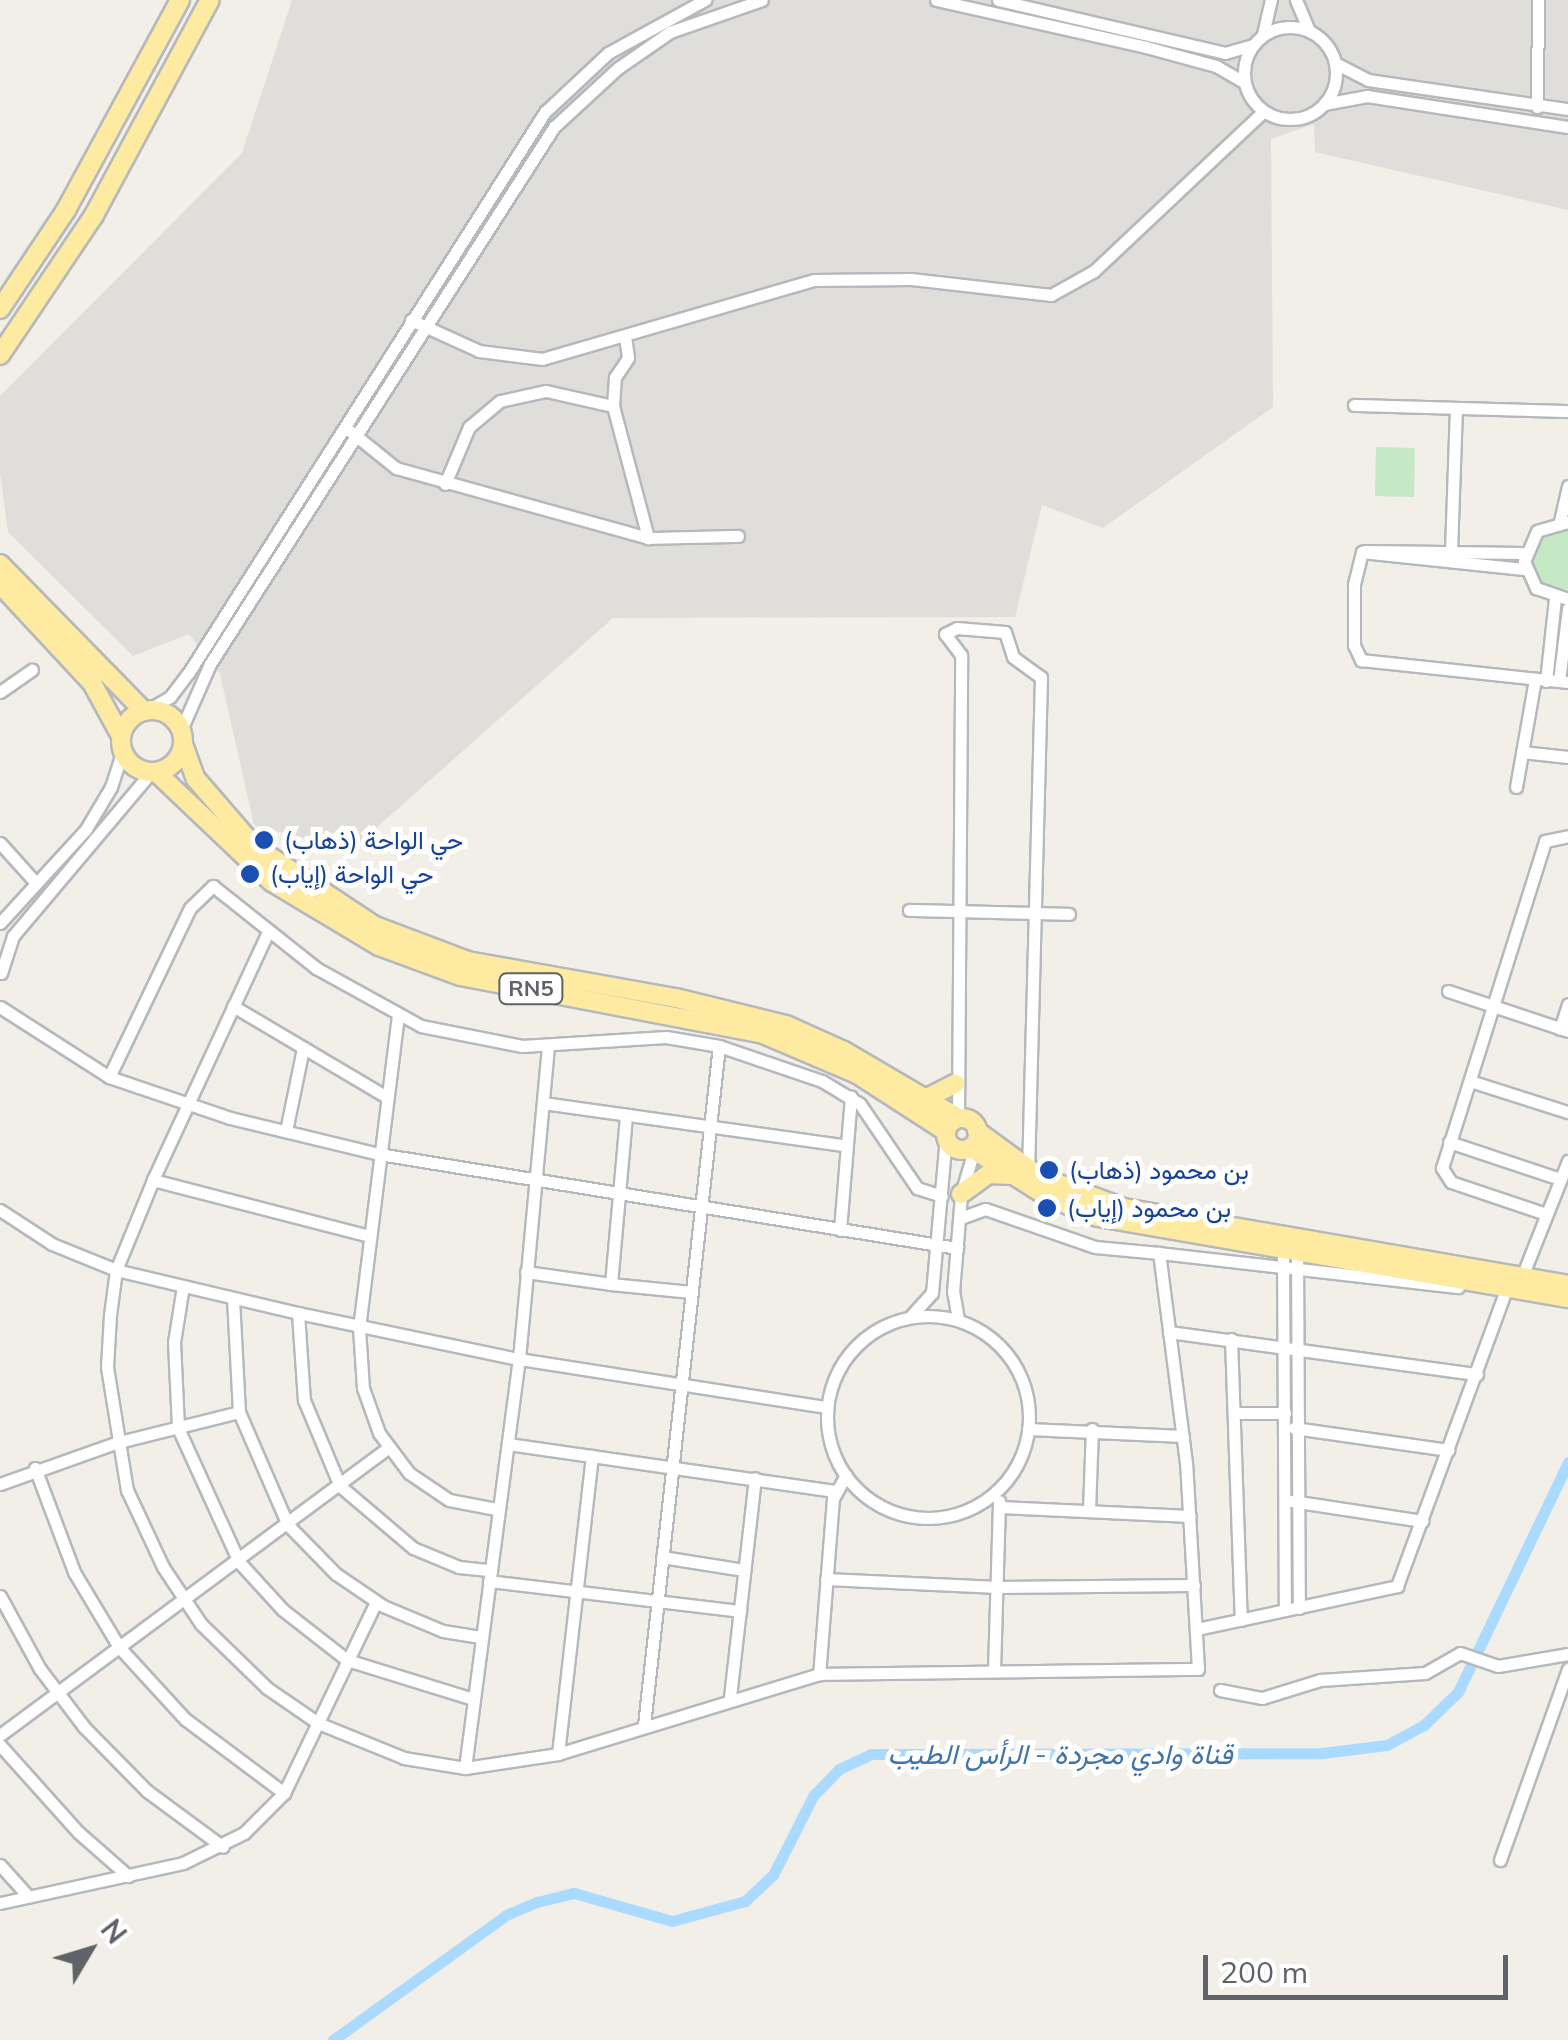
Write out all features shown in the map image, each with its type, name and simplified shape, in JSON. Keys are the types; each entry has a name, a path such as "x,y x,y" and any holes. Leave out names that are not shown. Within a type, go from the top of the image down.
{"highway":[{"path":"0,308 66,210 180,0"},
{"path":"0,355 94,215 210,0"},
{"path":"0,564 146,711 168,715 182,737 174,763 154,772"},
{"name":"RN5","path":"0,584 92,683 134,766 154,772 272,882 380,946 460,976 763,1034 857,1074 975,1140 1020,1173 1098,1217 1290,1260 1512,1284 1568,1285"},
{"path":"122,744 146,711"},
{"name":"RN5","path":"182,737 196,779 254,846 376,926 468,961 676,998 786,1026 925,1099 950,1128"},
{"path":"925,1099 955,1084"},
{"path":"952,1195 989,1174 1020,1173"},
{"name":"RN5","path":"1020,1173 1159,1216 1568,1298"}],"street":[{"path":"146,711 170,697 189,672 516,152 575,80 644,30 705,0"},
{"path":"182,737 210,664 526,166 582,96 670,32 762,0"},
{"path":"936,0 1216,66 1244,82 1264,112 1289,119 1324,104 1367,96 1568,127"},
{"path":"998,0 1225,52 1286,27 1309,31"},
{"path":"1244,82 1272,0"},
{"path":"1296,0 1309,31 1335,63 1354,77 1568,109"},
{"path":"1535,121 1538,0"},
{"path":"1324,104 1334,85 1335,63"},
{"path":"411,320 478,350 530,359 625,336 814,280 911,279 1037,296 1065,290 1094,271 1264,112"},
{"path":"625,336 628,358 614,377 613,406 648,538"},
{"path":"445,484 469,428 500,401 546,391 613,406"},
{"path":"1354,406 1568,411"},
{"path":"1451,551 1456,409"},
{"path":"343,425 386,462 445,484 648,538 738,536"},
{"path":"1552,681 1562,599 1536,588 1525,569 1524,553 1537,531 1564,522 1568,486"},
{"path":"1362,552 1524,553"},
{"path":"1362,552 1525,569"},
{"path":"1362,552 1354,586 1358,659 1552,681"},
{"path":"1516,787 1522,752 1552,681 1568,609"},
{"path":"958,1318 960,1218 952,1195 950,1128 955,1084 961,656 945,634 957,628 1005,632 1013,657 1040,672 1037,913 1020,1173"},
{"path":"0,692 32,670"},
{"path":"0,923 102,805 122,744"},
{"path":"1522,752 1568,758"},
{"path":"0,974 13,936 154,772"},
{"path":"1546,1214 1446,1179 1450,1142 1545,841 1568,836"},
{"path":"0,844 36,884"},
{"path":"109,1077 202,892 219,888 267,934 398,1016 468,1037 548,1045 627,1036 720,1046 851,1096 904,1174 922,1191 952,1195"},
{"path":"909,910 1069,914"},
{"path":"267,934 186,1104 116,1270 107,1367 115,1442 133,1504 185,1602 227,1652 318,1723 404,1758 465,1768 558,1754 730,1697 819,1674 1195,1671 1197,1630 1190,1516 1159,1254"},
{"path":"1448,991 1564,1030 1568,1004"},
{"path":"233,1006 385,1096"},
{"path":"0,1007 109,1077 186,1104 286,1131 378,1154 700,1210 957,1248"},
{"path":"398,1016 359,1328 363,1388 388,1448 436,1494 496,1509"},
{"path":"465,1768 496,1509 519,1359 548,1045"},
{"path":"644,1725 720,1046"},
{"path":"286,1131 304,1048"},
{"path":"1470,1081 1568,1112"},
{"path":"840,1230 843,1145 851,1096"},
{"path":"544,1102 710,1129 843,1145"},
{"path":"611,1284 626,1116"},
{"path":"911,1316 958,1318 998,1345 1015,1366 1025,1390 1028,1429 1016,1467 996,1493 968,1510 921,1518 885,1509 846,1475 828,1433 827,1407 852,1352 868,1335 911,1316 930,1296 937,1246 952,1195 975,1140"},
{"path":"1450,1142 1560,1179"},
{"path":"1197,1630 1397,1586 1512,1284 1568,1162"},
{"path":"153,1180 369,1236"},
{"path":"960,1218 985,1209 1095,1247 1290,1260 1291,1501 1285,1610"},
{"path":"0,1210 52,1244 116,1270 298,1314 519,1359 827,1407"},
{"path":"526,1272 691,1292"},
{"path":"183,1286 174,1342 178,1428 239,1562 283,1610 347,1660 473,1699"},
{"path":"233,1298 239,1412 288,1525 336,1574 376,1602 416,1622 481,1637"},
{"path":"298,1314 304,1400 340,1486 413,1548 489,1575 740,1611"},
{"path":"1168,1332 1477,1374"},
{"path":"1231,1338 1240,1620"},
{"path":"1291,1347 1285,1413 1291,1428"},
{"path":"0,1484 115,1442 239,1412"},
{"path":"1236,1413 1285,1413"},
{"path":"1291,1428 1448,1450"},
{"path":"1028,1429 1183,1436"},
{"path":"1089,1510 1092,1429"},
{"path":"508,1444 671,1471 755,1478 835,1491"},
{"path":"0,1735 185,1602 388,1448"},
{"path":"558,1754 592,1456"},
{"path":"36,1468 74,1572 120,1647 192,1726 284,1793"},
{"path":"819,1674 835,1491 846,1475"},
{"path":"730,1697 755,1478"},
{"path":"994,1671 1000,1507 996,1493"},
{"path":"1291,1501 1422,1521"},
{"path":"1291,1501 1299,1608"},
{"path":"1000,1507 1190,1516"},
{"path":"662,1558 744,1570"},
{"path":"826,1579 998,1588 1194,1585"},
{"path":"0,1596 56,1693 120,1766 223,1847"},
{"path":"0,1903 128,1876 223,1847 284,1793 376,1602"},
{"path":"1220,1690 1262,1698 1320,1680 1425,1673 1466,1652 1498,1666 1568,1654"},
{"path":"1500,1860 1568,1669"},
{"path":"0,1745 66,1820 128,1876"},
{"path":"0,1865 28,1896"}],"shaded area":[{"path":"292,0 1568,0 1568,210 1315,152 1314,124 1271,139 1273,407 1103,528 1042,505 1015,617 613,618 350,851 254,825 220,674 189,634 133,656 8,532 0,473 0,396 242,153"}],"green space":[{"path":"1376,447 1415,448 1414,497 1375,496"},
{"path":"1560,529 1568,531 1568,589 1554,590 1536,581 1529,552 1541,535"}],"waterway":[{"name":"قناة وادي مجردة - الرأس الطيب","path":"333,2040 506,1915 537,1902 574,1893 672,1921 745,1901 773,1875 813,1796 839,1769 871,1754 1322,1753 1387,1745 1424,1725 1458,1692 1568,1462"}],"place":[{"name":"حي الواحة (ذهاب)","path":"264,840"},
{"name":"حي الواحة (إياب)","path":"250,874"},
{"name":"بن محمود (ذهاب)","path":"1049,1170"},
{"name":"بن محمود (إياب)","path":"1047,1208"}]}
